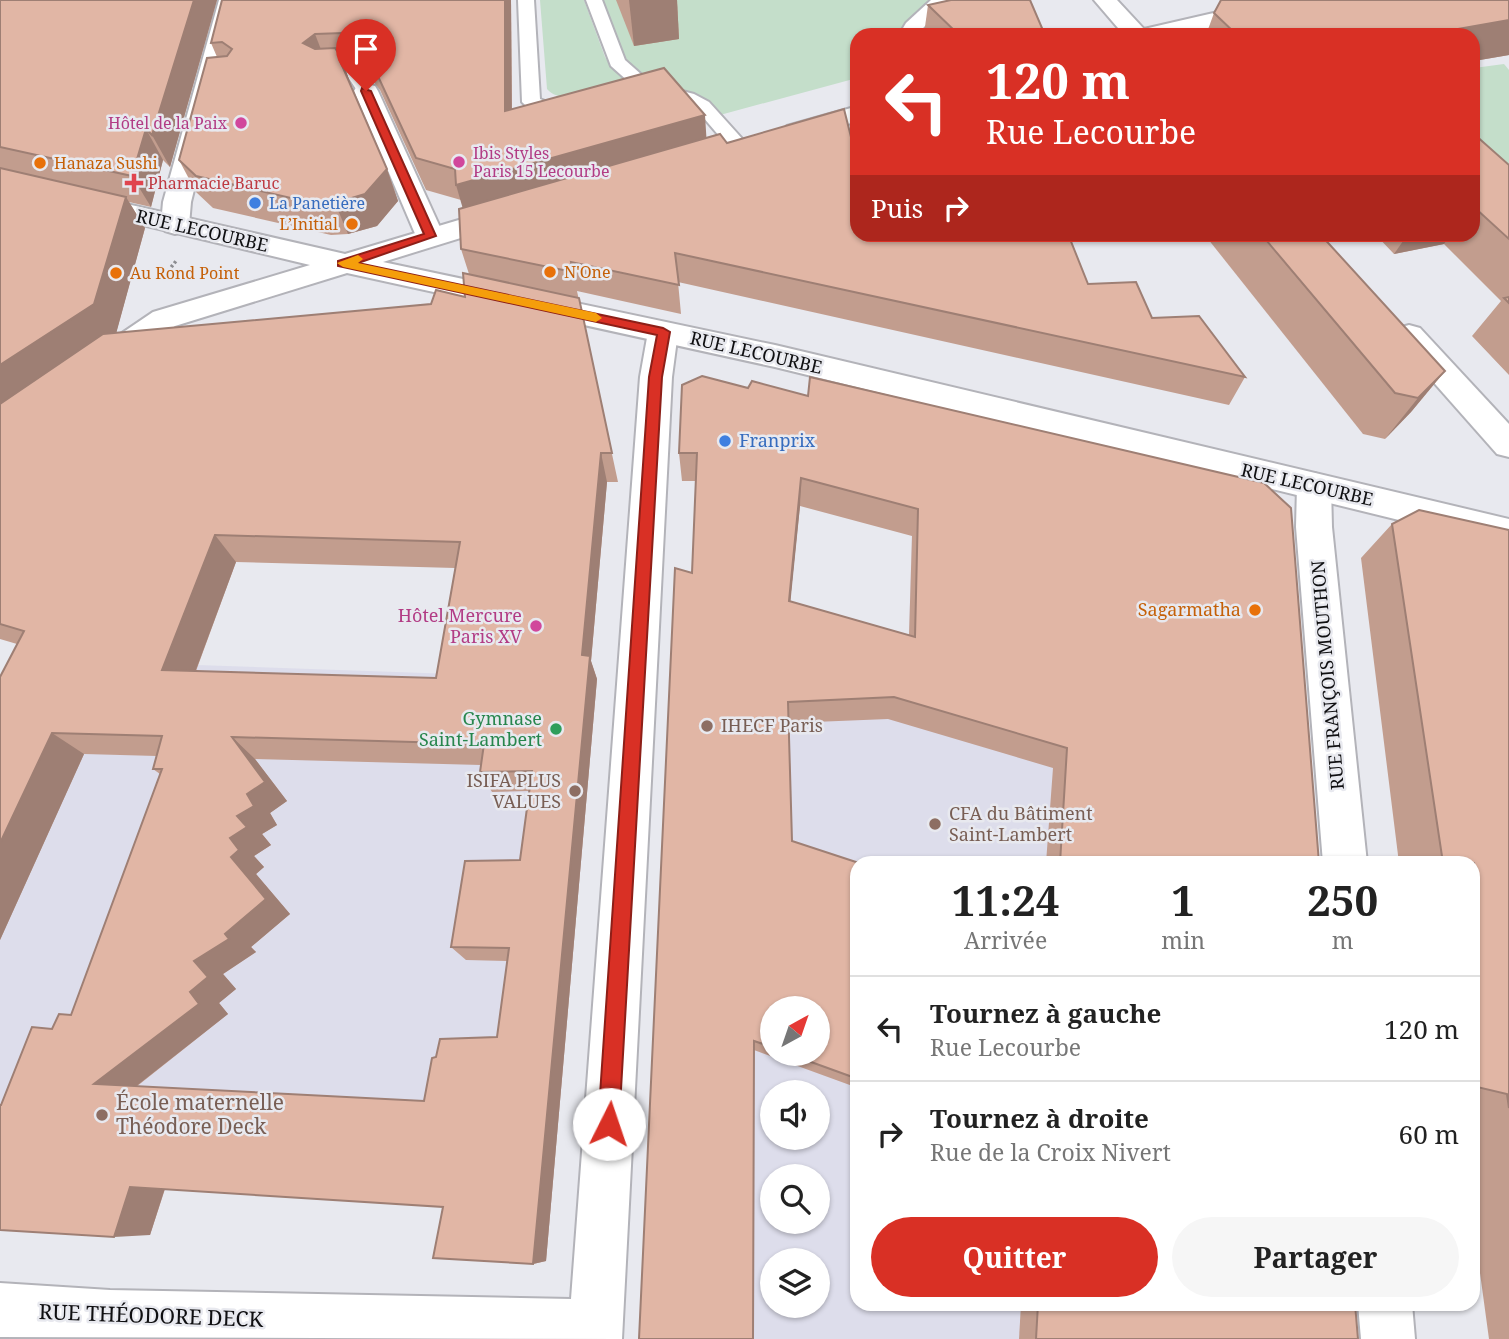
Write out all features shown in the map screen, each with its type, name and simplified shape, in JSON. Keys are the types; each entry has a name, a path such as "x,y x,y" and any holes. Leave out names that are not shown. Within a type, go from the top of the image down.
{"street":[{"path":"175,225 177,202 218,82 230,0"},
{"path":"1105,0 1131,28"},
{"path":"1178,28 1300,0"},
{"path":"366,91 430,236"},
{"path":"713,155 850,115"},
{"name":"RUE LECOURBE","path":"0,183 343,263 775,356 1509,533"},
{"path":"78,379 164,319 430,236 531,208"},
{"path":"1390,314 1509,445"},
{"path":"595,1333 656,377 663,332"},
{"name":"RUE FRANÇOIS MOUTHON","path":"1314,486 1314,527 1344,856"},
{"name":"RUE THÉODORE DECK","path":"0,1310 107,1328 595,1333"},
{"path":"1386,1311 1388,1339"}],"lane":[{"path":"526,0 531,102 548,109 570,107 595,100"},
{"path":"594,0 617,62 645,87 688,98 703,106 739,147"},
{"path":"912,28 940,0"},
{"path":"327,73 353,72 366,91"},
{"path":"620,94 645,87"}],"shaded area":[{"path":"915,432 1129,856 850,856 850,1311 1122,1311 1121,1339 646,1339 678,594 908,661"},
{"path":"197,665 597,679 546,1261 451,1255 461,1208 165,1189 150,1235 0,1227 0,767"}],"green space":[{"path":"540,0 584,0 605,57 628,83 574,97 563,97 547,89"},
{"path":"601,0 930,0 902,28 850,28 850,80 720,115 635,71 623,58"},
{"path":"1504,64 1509,70 1509,222 1480,195 1480,67"}],"building":[{"path":"0,0 194,0 152,135 146,129 132,176 0,147"},
{"path":"222,0 505,0 505,111 664,68 705,115 456,185 455,169 416,158 370,59 355,40 343,33 315,34 303,43 315,49 335,48 341,57 340,61 387,169 365,194 335,203 317,204 196,176 179,160 207,58 227,56 232,49 222,42 211,43"},
{"path":"951,0 1030,0 1042,28 952,28 928,5"},
{"path":"1221,0 1509,0 1509,20 1464,28 1230,28 1214,13"},
{"path":"844,109 850,133 850,242 1071,242 1088,284 1136,282 1152,318 1199,316 1245,377 675,253 679,285 571,262 573,272 461,249 459,209 720,134 727,143"},
{"path":"1480,139 1509,165 1509,239 1480,212"},
{"path":"0,168 126,197 94,304 0,365"},
{"path":"1268,242 1327,242 1445,371 1418,398 1395,393"},
{"path":"463,273 579,298 612,453 601,453 582,655 590,656 533,1264 433,1258 443,1207 130,1187 114,1237 0,1230 0,1105 32,1027 52,1029 59,1014 71,1015 162,769 153,769 162,736 52,733 0,843 0,677 24,631 0,624 0,404 103,334 431,304 436,290 465,297","holes":["215,535 460,542 436,678 162,670","232,737 484,744 480,772 532,771 520,860 465,861 451,947 509,948 497,1037 440,1039 436,1057 432,1058 424,1101 94,1084 199,1004 190,992 208,977 194,961 229,939 225,934 266,899 231,857 239,850 230,838 247,827 237,816 254,806 247,794 265,782"]},
{"path":"702,376 748,388 752,381 808,396 810,377 1264,483 1291,508 1318,856 1060,856 1067,748 894,697 788,702 792,841 850,860 850,1076 822,1066 830,1066 830,996 760,996 760,1043 754,1041 753,1339 639,1339 675,568 692,573 697,453 679,453 682,385","holes":["801,478 918,509 915,637 789,601"]},
{"path":"1419,510 1509,530 1509,1108 1507,1094 1480,1088 1480,856 1442,856 1392,524"},
{"path":"1038,1311 1356,1311 1358,1339 1036,1339"}],"slow traffic":[{"path":"358,259 343,263 596,318"}],"place":[{"name":"Hôtel de la Paix","path":"241,123"},
{"name":"Ibis Styles Paris 15 Lecourbe","path":"459,162"},
{"name":"Hanaza Sushi","path":"40,163"},
{"name":"Pharmacie Baruc","path":"134,183"},
{"name":"La Panetière","path":"255,203"},
{"name":"L’Initial","path":"352,224"},
{"name":"N'One","path":"550,272"},
{"name":"Au Rond Point","path":"116,273"},
{"name":"Franprix","path":"725,441"},
{"name":"Sagarmatha","path":"1255,610"},
{"name":"Hôtel Mercure Paris XV","path":"536,626"},
{"name":"IHECF Paris","path":"707,726"},
{"name":"Gymnase Saint-Lambert","path":"556,729"},
{"name":"ISIFA PLUS VALUES","path":"575,791"},
{"name":"CFA du Bâtiment Saint-Lambert","path":"935,824"},
{"name":"École maternelle Théodore Deck","path":"102,1115"}],"route":[{"path":"366,91 430,236 343,263 663,332 656,377 609,1124"}]}
